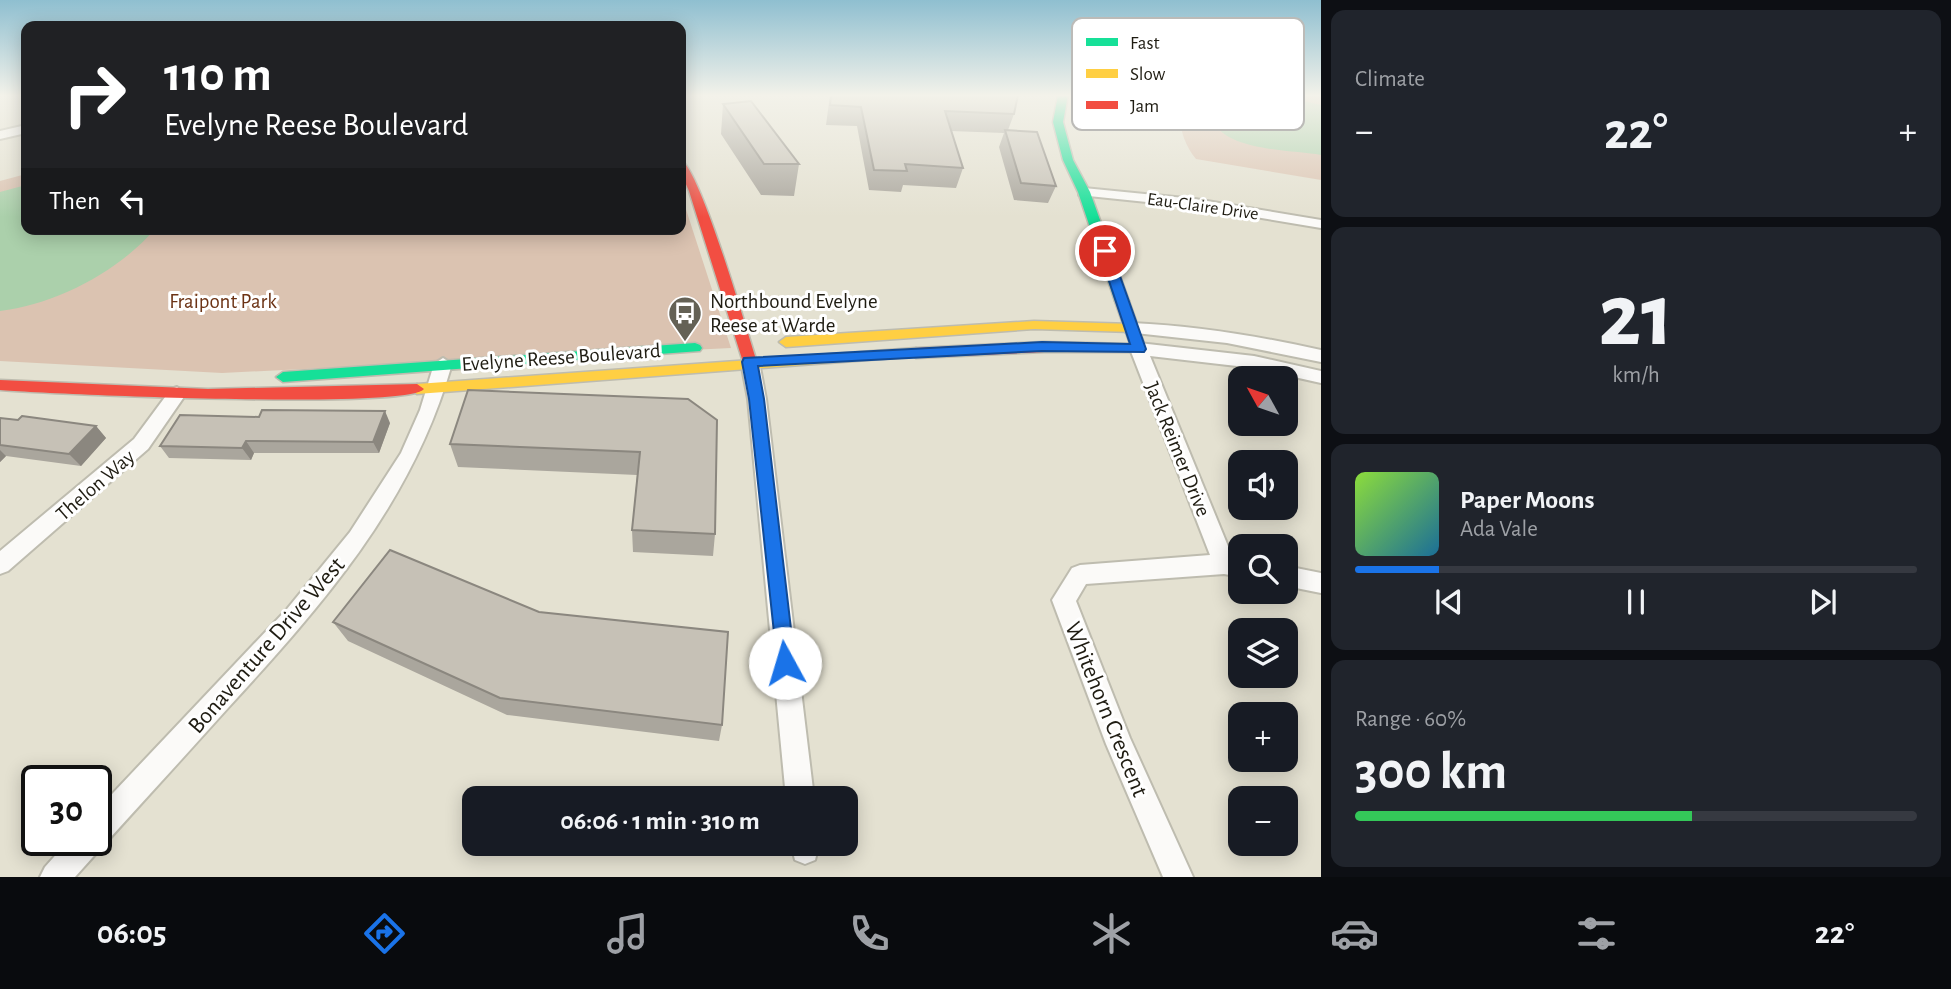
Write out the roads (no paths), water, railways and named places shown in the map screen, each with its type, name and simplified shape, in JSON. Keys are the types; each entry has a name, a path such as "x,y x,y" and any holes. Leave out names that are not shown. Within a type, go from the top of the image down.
{"street":[{"name":"Jack Reimer Drive","path":"1062,136 1068,160 1084,192 1139,349 1228,554"},
{"path":"686,173 695,191 745,348 757,399 799,786"},
{"name":"Eau-Claire Drive","path":"1084,192 1195,203 1321,224"},
{"name":"Evelyne Reese Boulevard","path":"0,385 43,390 269,395 440,375 1034,325 1174,330 1260,341 1321,356"},
{"name":"Evelyne Reese Boulevard","path":"177,394 269,379 440,375 745,348 1042,346 1139,349 1254,362 1321,377"},
{"name":"Bonaventure Drive West","path":"112,815 293,620 347,554 414,452 440,375"},
{"name":"Thelon Way","path":"0,564 141,444 177,394"},
{"name":"Whitehorn Crescent","path":"1178,877 1119,744 1064,600 1080,575 1228,565"},
{"path":"1298,578 1321,583"},
{"path":"55,877 74,856"}],"place":[{"name":"Northbound Evelyne Reese at Warde","path":"685,343"}],"park label":[{"name":"Fraipont Park","path":"223,301"}]}
